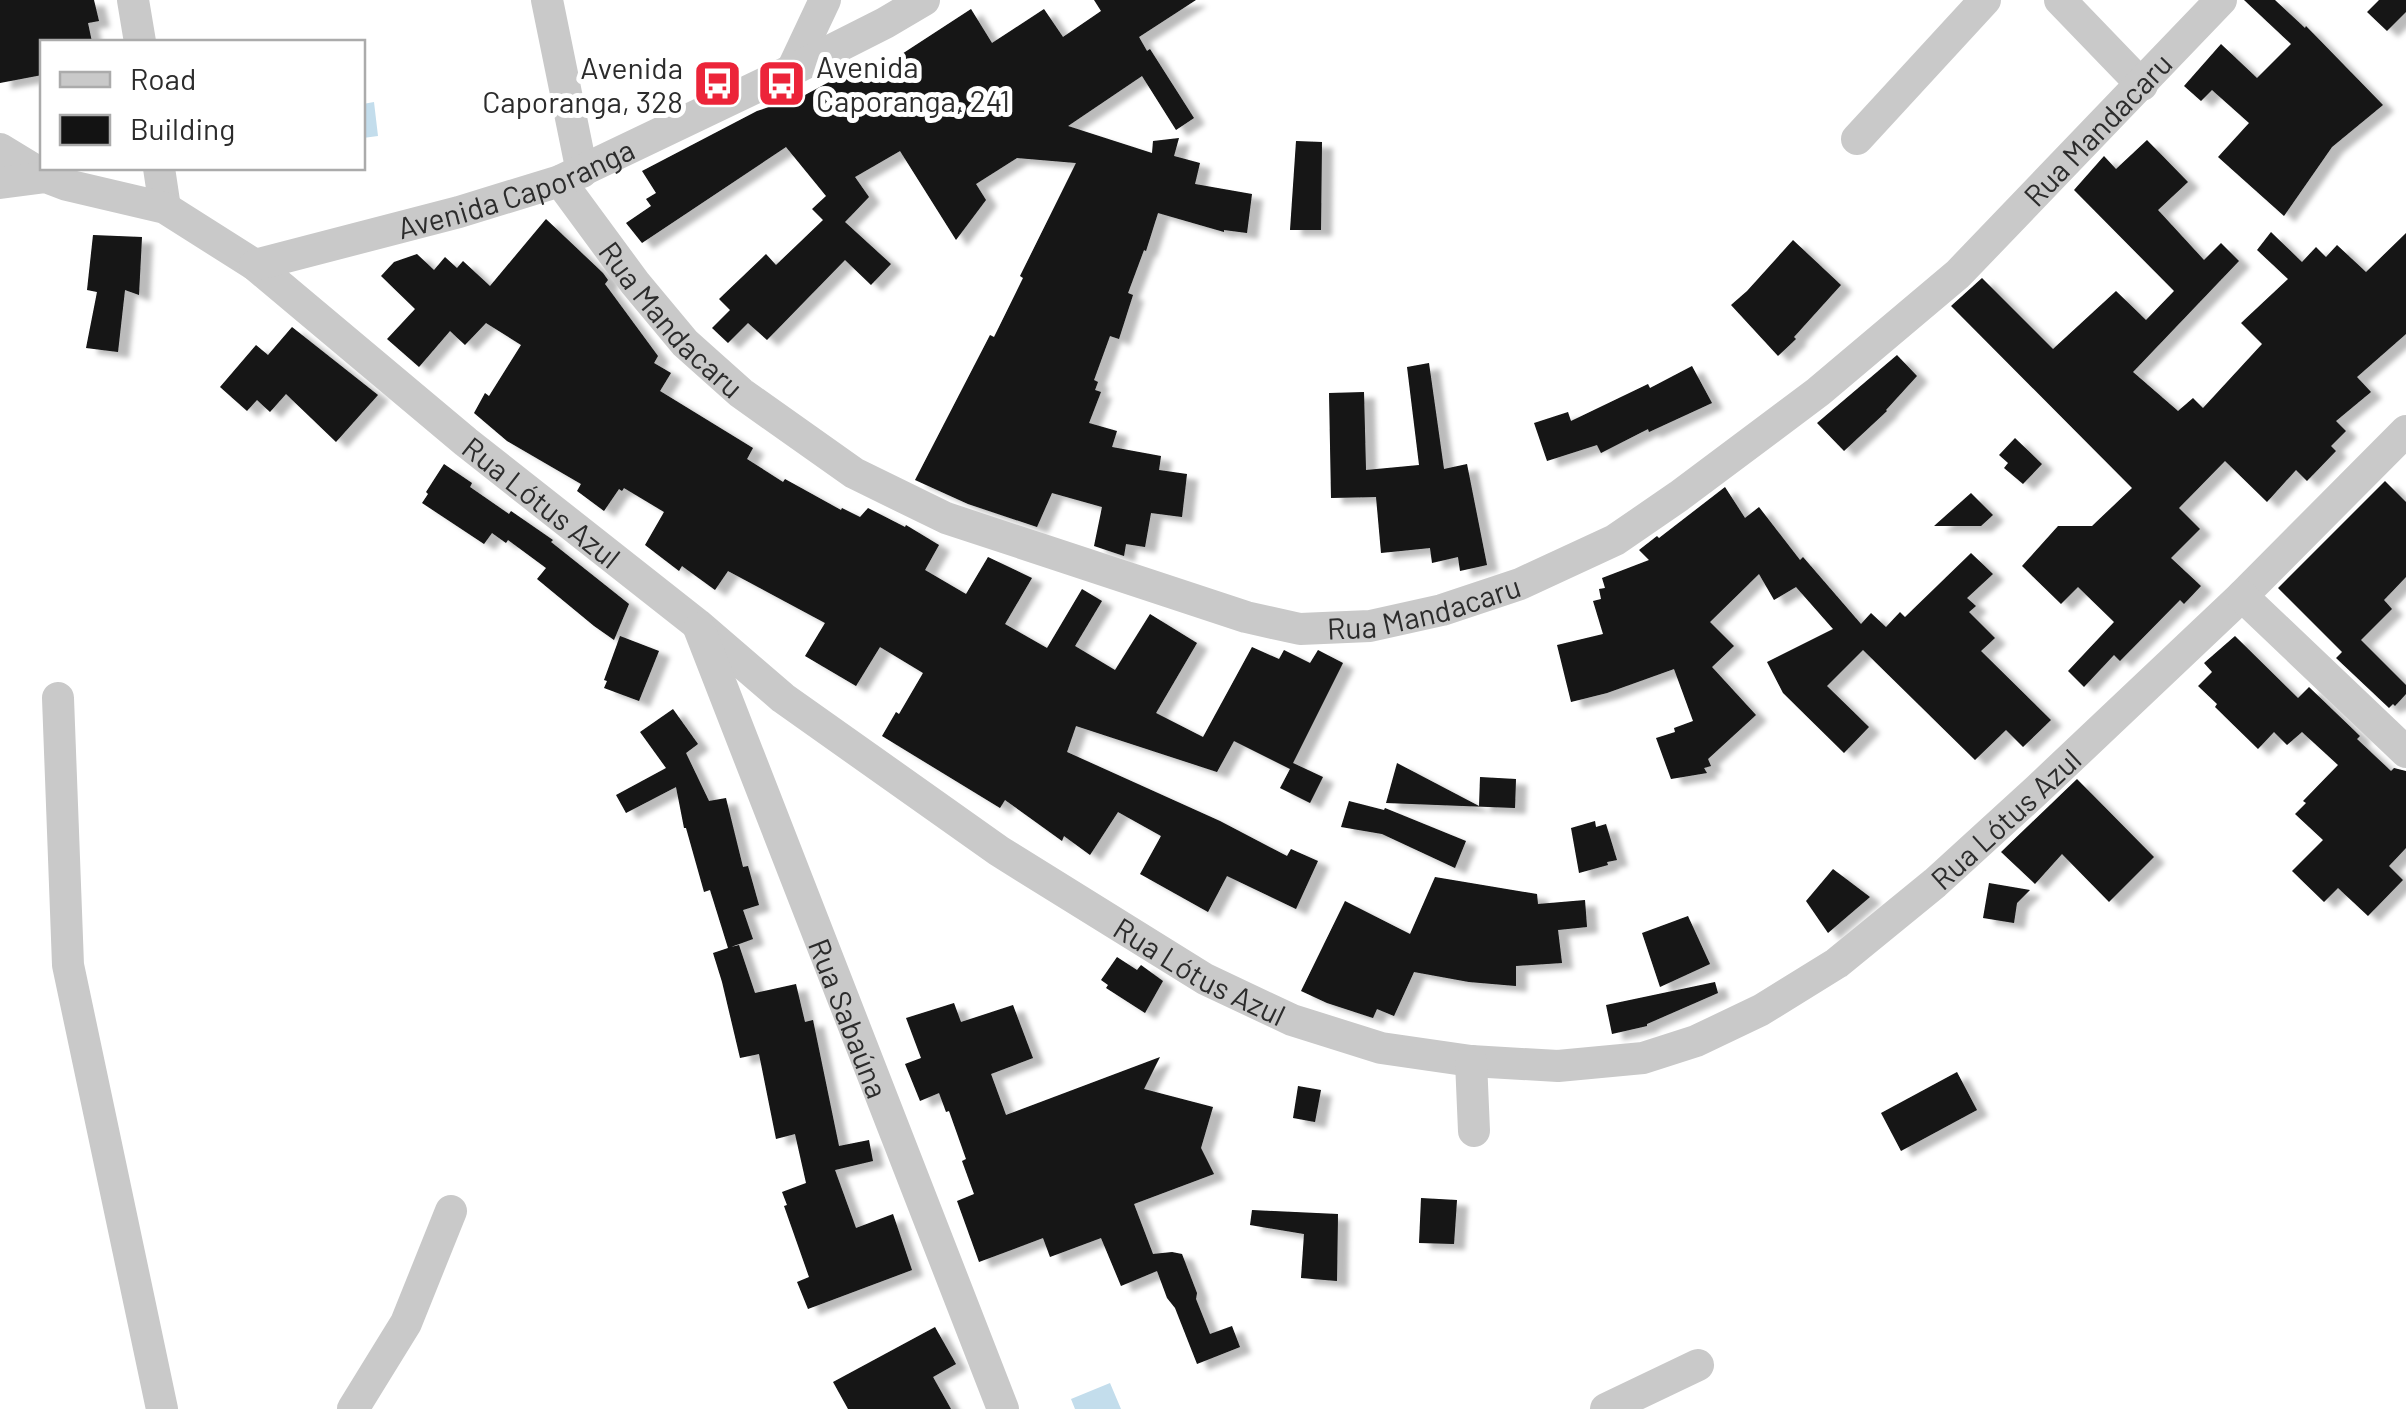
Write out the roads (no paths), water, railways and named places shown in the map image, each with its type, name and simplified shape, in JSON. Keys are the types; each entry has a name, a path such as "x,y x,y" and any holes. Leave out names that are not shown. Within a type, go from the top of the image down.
{"street":[{"path":"133,0 140,40"},
{"path":"547,0 571,176"},
{"path":"792,70 825,0"},
{"name":"Avenida Caporanga","path":"255,265 459,212 571,176 885,24 924,0"},
{"path":"2060,0 2142,84"},
{"name":"Rua Mandacaru","path":"571,176 635,282 685,343 741,393 854,473 946,518 1246,617 1300,629 1370,626 1442,610 1520,584 1615,540 1679,496 1818,392 1958,274 2221,0"},
{"path":"1857,138 1984,2"},
{"path":"0,150 46,177"},
{"path":"159,170 165,208"},
{"name":"Rua Lótus Azul","path":"0,183 46,177 165,208 255,265 466,442 697,624 783,698 999,852 1205,979 1292,1020 1381,1048 1471,1062 1558,1066 1643,1058 1696,1041 1761,1010 1836,963 1935,883 2242,596 2406,431"},
{"path":"2242,596 2406,752"},
{"name":"Rua Sabaúna","path":"697,624 830,974 1003,1409"},
{"path":"58,698 68,965 162,1409"},
{"path":"1471,1062 1474,1131"},
{"path":"353,1409 406,1324 451,1211"},
{"path":"1606,1409 1698,1364"}],"water":[{"path":"374,102 378,136 365,138 365,104"},
{"path":"1110,1383 1121,1409 1075,1409 1071,1399"}],"place":[{"name":"Avenida Caporanga, 241","path":"781,83"},
{"name":"Avenida Caporanga, 328","path":"718,84"}]}
